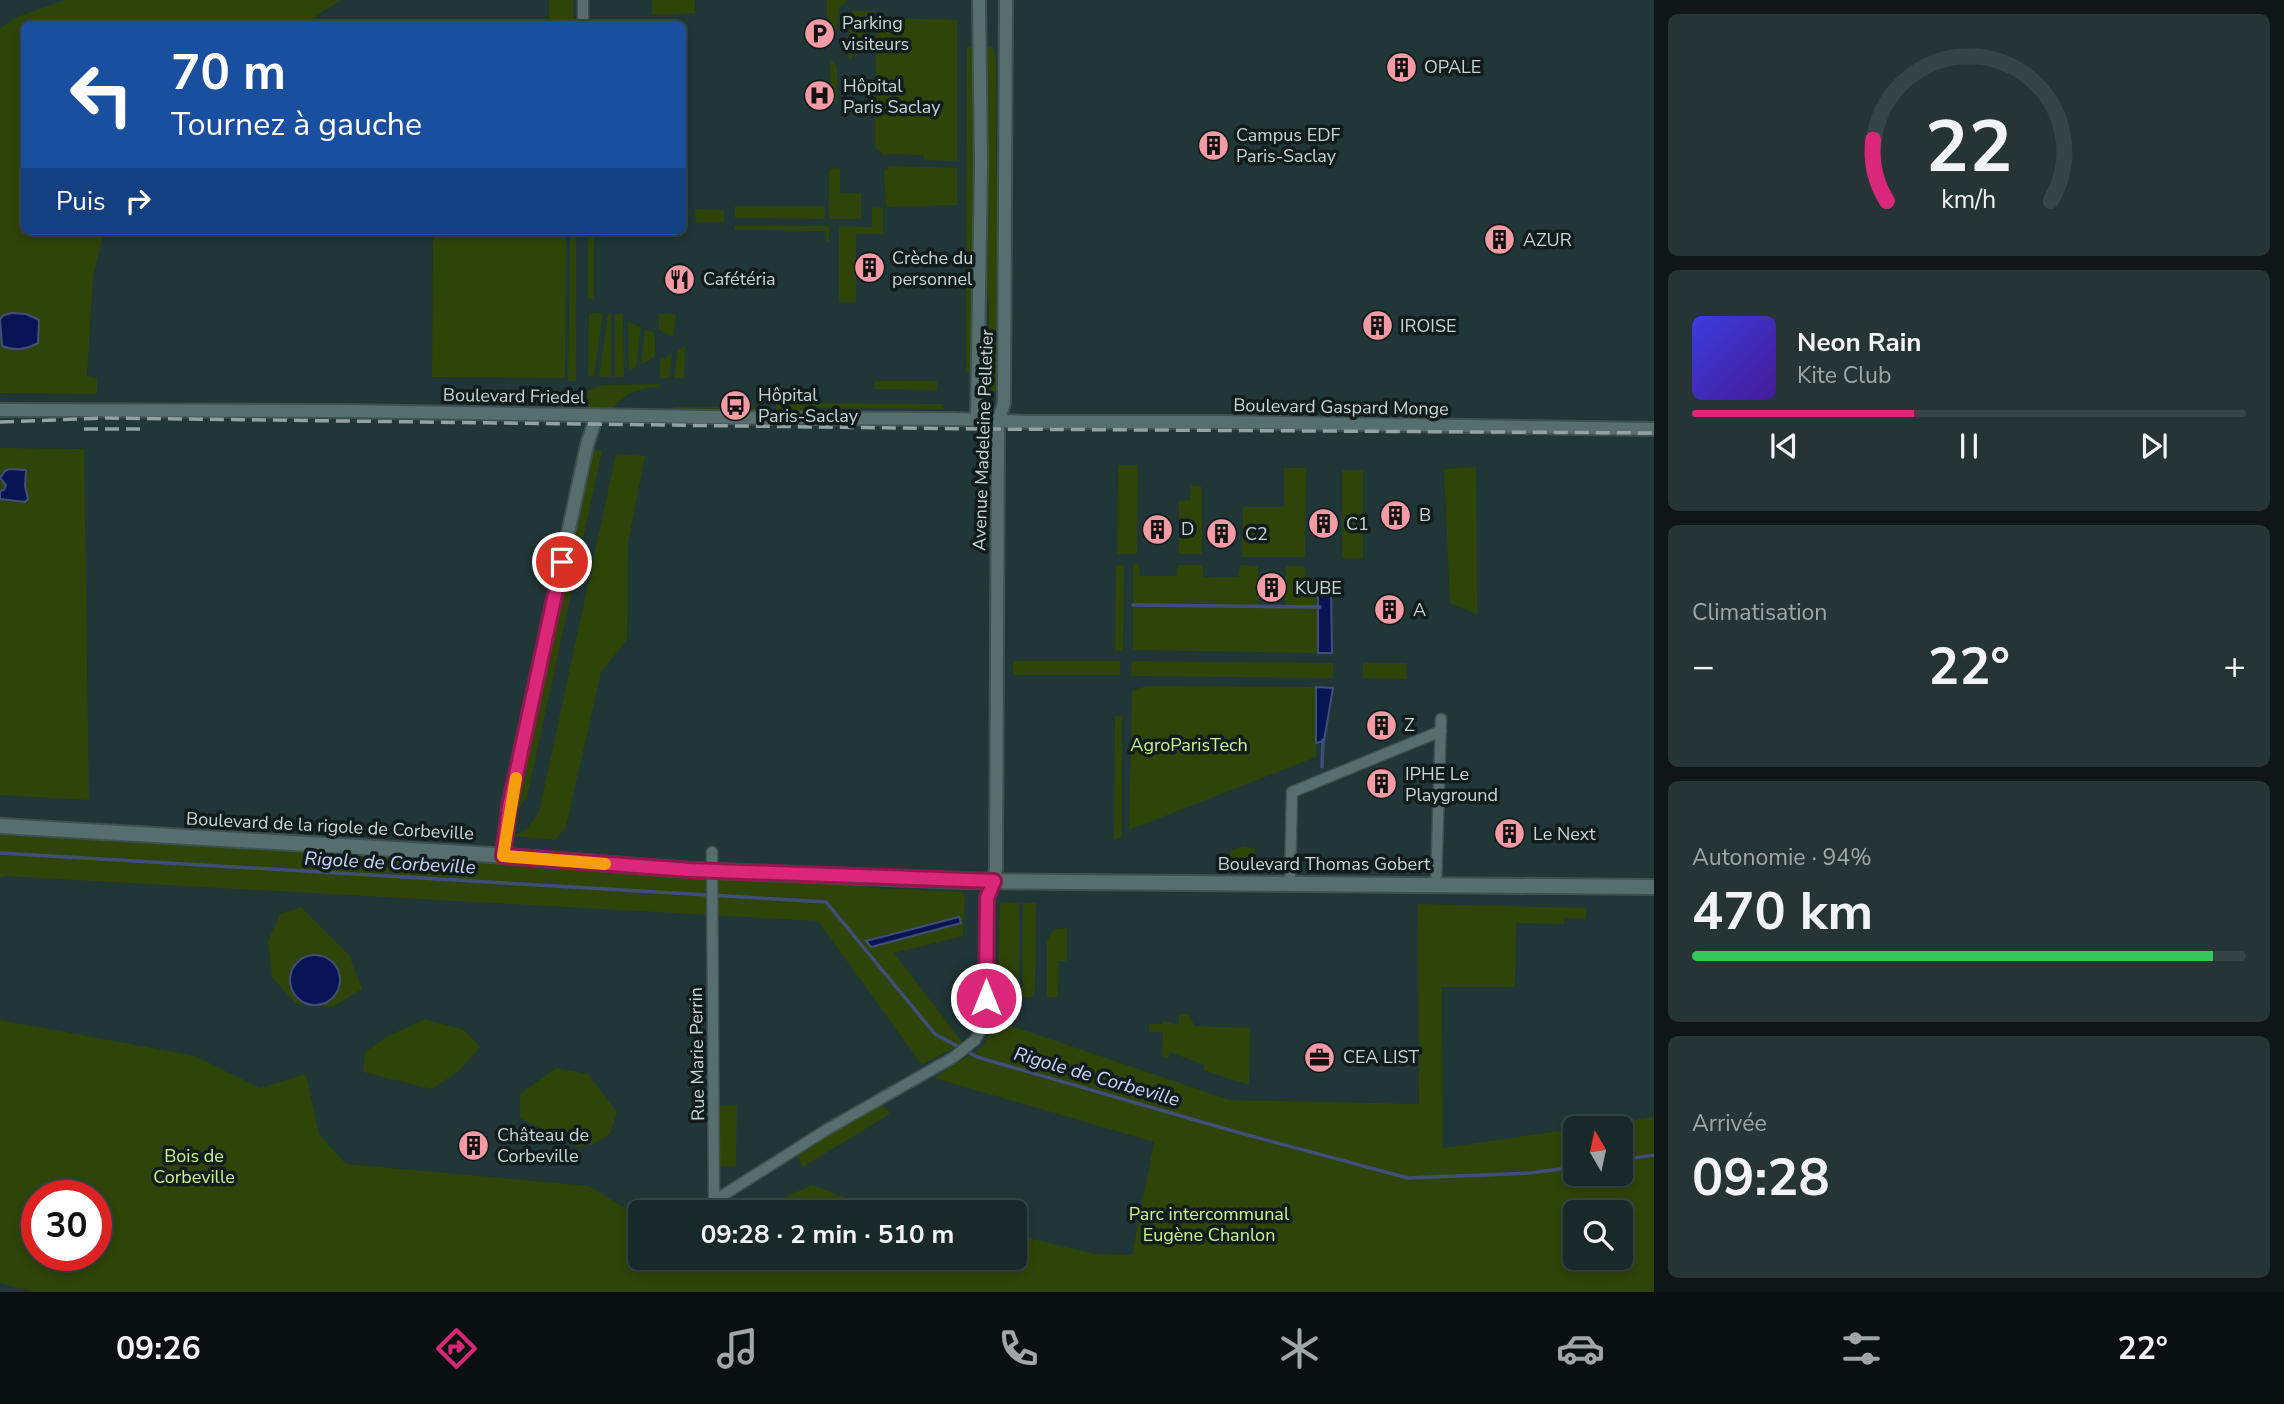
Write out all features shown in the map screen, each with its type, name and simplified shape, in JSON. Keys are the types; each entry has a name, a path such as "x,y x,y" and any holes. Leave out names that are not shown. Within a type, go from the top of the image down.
{"main road":[{"name":"Boulevard de la rigole de Corbeville","path":"0,826 712,871 994,881"},
{"name":"Boulevard Thomas Gobert","path":"994,881 1654,887"}],"street":[{"path":"583,0 583,21"},
{"name":"Avenue Madeleine Pelletier","path":"977,420 981,164 979,0"},
{"name":"Avenue Madeleine Pelletier","path":"994,881 998,422 1004,403 1006,0"},
{"name":"Boulevard Friedel","path":"0,410 1028,422"},
{"path":"503,856 509,807 587,445 597,415"},
{"name":"Boulevard Gaspard Monge","path":"1028,422 1263,422 1654,429"},
{"path":"1436,884 1441,719"},
{"path":"1290,883 1292,792 1441,731"},
{"name":"Rue Marie Perrin","path":"712,852 714,1201 826,1130 954,1057 975,1040 984,1025 987,898 994,881"}],"green space":[{"path":"65,0 341,0 308,21 21,21 21,235 103,235 93,277 87,376 97,378 97,394 0,393 0,28 17,17"},
{"path":"549,0 573,0 573,21 549,21"},
{"path":"652,0 695,0 695,13 652,15"},
{"path":"827,0 849,0 839,7 837,29 827,30"},
{"path":"853,11 876,11 866,21 867,43 849,60 849,17"},
{"path":"891,18 957,20 957,161 924,160 923,155 887,154 887,157 875,148 876,34 878,27"},
{"path":"967,47 975,47 972,372 966,372"},
{"path":"987,47 993,47 996,58 998,387 994,393 989,389 989,304 984,277"},
{"path":"830,61 837,67 837,102 831,106"},
{"path":"888,166 957,168 957,205 886,207 884,170 888,169"},
{"path":"840,168 840,193 861,193 861,219 829,219 829,169"},
{"path":"735,206 825,206 824,219 735,218"},
{"path":"872,207 883,208 883,234 856,234 856,302 839,302 839,226 872,227"},
{"path":"695,209 724,210 724,222 696,222"},
{"path":"735,226 829,226 829,242 826,242 826,231 735,230"},
{"path":"433,235 566,235 565,378 432,377"},
{"path":"570,235 576,235 576,381 568,381"},
{"path":"588,235 594,235 594,299 588,299"},
{"path":"589,313 603,313 594,377 588,376"},
{"path":"608,313 611,314 611,377 599,377"},
{"path":"615,314 623,314 624,377 615,377"},
{"path":"659,314 676,314 673,337 659,330"},
{"path":"628,322 641,327 636,367 629,370"},
{"path":"645,329 655,333 655,357 641,364"},
{"path":"685,346 684,378 674,378 678,350"},
{"path":"672,354 669,378 660,378 660,360"},
{"path":"875,381 937,381 937,390 875,389"},
{"path":"659,384 660,387 632,392 611,410 588,410 588,391 601,385"},
{"path":"776,403 943,404 943,409 819,408 776,412"},
{"path":"674,407 765,407 765,412 674,411"},
{"path":"0,448 84,449 89,800 0,795"},
{"path":"592,449 602,451 527,797 516,812"},
{"path":"616,454 645,456 628,543 627,640 601,672 566,827 555,840 513,836 527,829 539,812"},
{"path":"1118,465 1138,465 1137,554 1117,554"},
{"path":"1476,467 1477,614 1450,603 1444,469"},
{"path":"1284,468 1306,468 1305,557 1242,557 1243,507 1284,507"},
{"path":"1342,470 1363,470 1363,559 1342,558"},
{"path":"1190,485 1202,487 1202,554 1179,554 1179,501 1191,500"},
{"path":"1133,564 1139,564 1140,576 1176,576 1177,565 1203,565 1203,577 1238,577 1240,565 1258,566 1259,605 1285,605 1286,566 1305,566 1306,581 1318,588 1318,653 1133,650"},
{"path":"1116,565 1124,565 1123,651 1115,651"},
{"path":"1013,661 1120,661 1120,675 1013,675"},
{"path":"1132,661 1333,663 1333,678 1131,676"},
{"path":"1363,663 1406,663 1407,679 1363,678"},
{"name":"AgroParisTech","path":"1145,686 1316,687 1316,757 1129,830 1132,691"},
{"path":"1115,716 1122,717 1122,837 1114,840"},
{"path":"0,835 834,882 874,888 961,892 965,896 963,936 894,953 963,1043 922,1065 818,921 4,876 0,878"},
{"path":"1244,846 1255,849 1256,861 1230,861 1230,851"},
{"path":"1002,902 1019,903 1019,997 998,996 999,905"},
{"path":"1023,903 1036,903 1035,991 1032,997 1022,997"},
{"path":"1418,904 1586,908 1586,919 1565,918 1564,924 1516,923 1515,987 1442,987 1443,1148 1563,1130 1563,1186 1633,1186 1633,1120 1654,1117 1654,1292 35,1292 0,1283 0,1020 195,1056 260,1088 306,1074 319,1134 346,1164 589,1186 628,1210 628,1270 1027,1270 1027,1238 1096,1254 1132,1255 1154,1142 934,1078 982,1047 997,1021 1230,1100 1419,1104"},
{"path":"301,907 349,955 362,989 333,1007 296,1004 272,977 268,941 280,914"},
{"path":"1067,928 1067,961 1059,961 1058,997 1047,997 1047,941 1054,929"},
{"path":"1188,1014 1195,1026 1250,1028 1249,1085 1203,1070 1204,1065 1170,1052 1168,1058 1162,1056 1163,1032 1149,1032 1149,1024 1163,1024 1163,1021 1179,1025 1179,1015"},
{"path":"425,1019 464,1030 480,1047 459,1071 432,1089 363,1072 365,1052 388,1036"},
{"path":"556,1068 588,1074 617,1112 610,1134 593,1144 578,1147 520,1118 520,1094"},
{"path":"879,1100 890,1114 803,1167 794,1152"},
{"path":"737,1105 736,1166 716,1167 717,1106"},
{"path":"813,1185 851,1200 777,1200"}],"shaded area":[{"path":"12,313 26,314 39,320 38,343 20,349 2,346 0,319"},
{"path":"9,469 26,470 28,499 25,502 0,499 0,491 4,490 6,485 0,478"},
{"path":"1318,589 1331,589 1332,653 1318,653"},
{"path":"1316,687 1333,688 1324,741 1316,743"},
{"path":"959,917 961,923 871,947 866,941"},
{"path":"315,955 333,962 340,980 333,998 315,1005 297,998 290,980 297,962"}],"waterway":[{"path":"1133,605 1320,607"},
{"path":"1322,767 1323,740"},
{"name":"Rigole de Corbeville","path":"0,853 826,902 935,1034 977,1057 1408,1178 1530,1173 1563,1169"},
{"name":"Rigole de Corbeville","path":"1633,1158 1654,1155"}],"railway":[{"path":"0,422 106,418 980,429 1654,433"},
{"path":"84,429 140,429"}],"slow traffic":[{"path":"516,778 505,830 503,856 605,864"}],"place":[{"name":"Parking visiteurs","path":"819,33"},
{"name":"OPALE","path":"1401,67"},
{"name":"Hôpital Paris Saclay","path":"820,96"},
{"name":"Campus EDF Paris-Saclay","path":"1213,145"},
{"name":"AZUR","path":"1500,240"},
{"name":"Crèche du personnel","path":"869,268"},
{"name":"Cafétéria","path":"680,279"},
{"name":"IROISE","path":"1377,326"},
{"name":"Hôpital Paris-Saclay","path":"735,405"},
{"name":"B","path":"1396,515"},
{"name":"C1","path":"1323,524"},
{"name":"D","path":"1158,529"},
{"name":"C2","path":"1222,534"},
{"name":"KUBE","path":"1272,588"},
{"name":"A","path":"1390,610"},
{"name":"Z","path":"1381,725"},
{"name":"IPHE Le Playground","path":"1382,784"},
{"name":"Le Next","path":"1510,834"},
{"name":"CEA LIST","path":"1320,1057"},
{"name":"Château de Corbeville","path":"474,1145"}],"route":[{"path":"562,562 509,807 503,856 690,870 994,881 987,898 986,998"}],"park label":[{"name":"Bois de Corbeville","path":"194,1166"},
{"name":"Parc intercommunal Eugène Chanlon","path":"1209,1224"}]}
